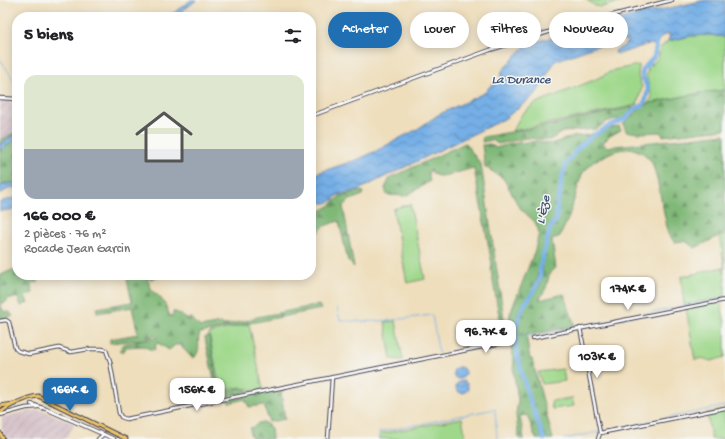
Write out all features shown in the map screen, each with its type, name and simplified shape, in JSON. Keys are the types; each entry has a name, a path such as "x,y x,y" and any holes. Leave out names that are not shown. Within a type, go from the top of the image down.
{"main road":[{"path":"0,414 6,408 31,397 40,397 126,439"},
{"path":"0,406 18,403"},
{"path":"0,433 3,439"}],"street":[{"path":"316,114 490,50 565,27 672,0"},
{"path":"0,98 12,99"},
{"path":"533,338 725,300"},
{"path":"0,321 6,320 9,322 16,350 23,351 28,354 59,348 71,352 89,349 106,350 110,360 119,413 123,418 129,419 502,343"},
{"path":"580,328 600,433 598,439"},
{"path":"328,439 332,377"},
{"path":"31,404 114,439"},
{"path":"0,414 26,408 41,407"},
{"path":"600,433 725,408"},
{"path":"98,439 104,434"}],"shaded area":[{"path":"0,100 12,101 12,137 0,145"},
{"path":"35,410 44,411 75,424 65,439 5,439 2,429 2,417"}],"green space":[{"path":"587,0 628,0 602,7 595,6"},
{"path":"709,35 725,37 725,90 699,93 647,104 652,98 646,75 649,67 658,58 660,48 668,41 691,36"},
{"path":"639,65 638,76 642,87 637,105 512,131 522,114 536,103 594,80 614,70"},
{"path":"725,90 725,129 663,136 660,132 638,133 626,131 623,124 647,104 699,93"},
{"path":"633,107 630,113 622,119 608,121 596,129 562,132 550,140 527,138 498,144 492,140 482,142 483,137 540,127"},
{"path":"619,126 621,130 610,136 603,143 607,147 725,134 725,233 695,248 685,241 674,242 668,232 652,162 643,153 631,148 614,151 594,161 582,174 568,219 560,236 552,240 556,268 550,272 546,288 539,300 564,294 575,326 526,334 530,359 532,359 553,439 545,439 524,380 517,348 516,333 520,316 541,282 548,239 546,239 533,290 518,314 514,334 515,347 525,389 542,439 536,439 527,415 520,416 524,439 519,439 516,415 518,400 513,368 514,362 509,338 510,314 535,250 539,232 535,222 519,207 503,178 485,167 482,145 490,144 496,148 509,144 537,141 550,144 575,136 588,135"},
{"path":"12,134 12,183 0,186 0,141"},
{"path":"465,143 481,164 505,332 502,332 491,270 492,264 474,169 442,176 435,175 430,170 428,173 430,181 406,196 387,195 385,188 390,178"},
{"path":"360,191 364,192 363,195 350,200 343,206 354,267 348,261 339,221 324,226 316,235 316,213 329,206 340,196"},
{"path":"410,204 425,279 407,283 393,209"},
{"path":"725,235 725,269 719,237"},
{"path":"723,267 725,278 725,297 684,305 681,277"},
{"path":"12,270 12,280 38,280 38,283 33,282 31,284 33,293 25,296 28,303 21,306 18,298 9,298 6,302 1,303 0,306 0,275"},
{"path":"127,280 148,280 152,291 163,302 170,316 173,315 173,312 176,312 190,321 189,318 192,318 195,323 201,327 220,323 224,325 319,305 321,309 200,333 199,348 195,357 192,358 180,345 175,345 169,350 158,343 156,344 155,349 152,350 143,346 125,347 125,350 122,352 120,351 123,344 157,338 155,336 145,339 110,343 110,339 138,334 132,307 97,313 97,308 132,302"},
{"path":"720,302 725,322 725,357 711,361 702,358 695,360 686,308"},
{"path":"0,306 5,312 10,312 13,316 0,319"},
{"path":"396,321 403,360 391,359 385,322"},
{"path":"249,324 263,389 254,391 249,388 244,389 241,387 221,393 209,333"},
{"path":"209,336 219,392 217,393 205,337"},
{"path":"563,369 565,381 542,384 538,372"},
{"path":"239,388 252,391 209,399"},
{"path":"285,388 285,390 281,392 285,419 269,422 264,405 249,407 245,399 229,403 228,400"},
{"path":"572,398 574,406 552,409 551,401"},
{"path":"725,410 725,439 711,439 707,413"},
{"path":"462,418 466,439 380,439 380,434"},
{"path":"264,422 271,428 272,439 254,439 250,435 250,428 258,423"}],"water":[{"path":"191,0 197,0 181,12 175,12"},
{"name":"La Durance","path":"706,0 725,0 725,37 709,35 691,36 668,41 670,34 667,34 663,36 655,45 649,44 619,54 615,53 615,51 620,48 628,48 628,17"},
{"name":"La Durance","path":"549,38 549,48 591,48 555,61 536,94 504,119 358,190 338,195 327,203 319,203 316,200 316,173 359,159 376,151 416,130 438,115 486,92 495,82 500,80 502,71 523,48 541,48 541,40"},
{"path":"12,136 12,142 0,151 0,145"},
{"path":"12,183 12,189 8,189 0,194 0,186"},
{"path":"12,198 12,210 0,211 0,202"},
{"path":"459,367 463,369 465,373 463,377 459,379 455,377 453,373 455,369"},
{"path":"462,381 466,383 468,387 466,391 462,393 458,391 456,387 458,383"}],"waterway":[{"name":"L'Èze","path":"544,439 528,395 517,354 515,335 517,322 523,307 540,279 540,267 550,229 557,214 557,202 566,164 577,149 591,137 625,119 635,109 643,105 648,89 642,75 643,69 654,57 657,39"},
{"path":"0,59 12,77"},
{"path":"515,335 533,336 725,298"},
{"path":"337,308 340,320 352,321 386,320 432,315 439,354"},
{"path":"564,439 725,406"},
{"path":"380,439 379,432 495,409 497,439"}]}
